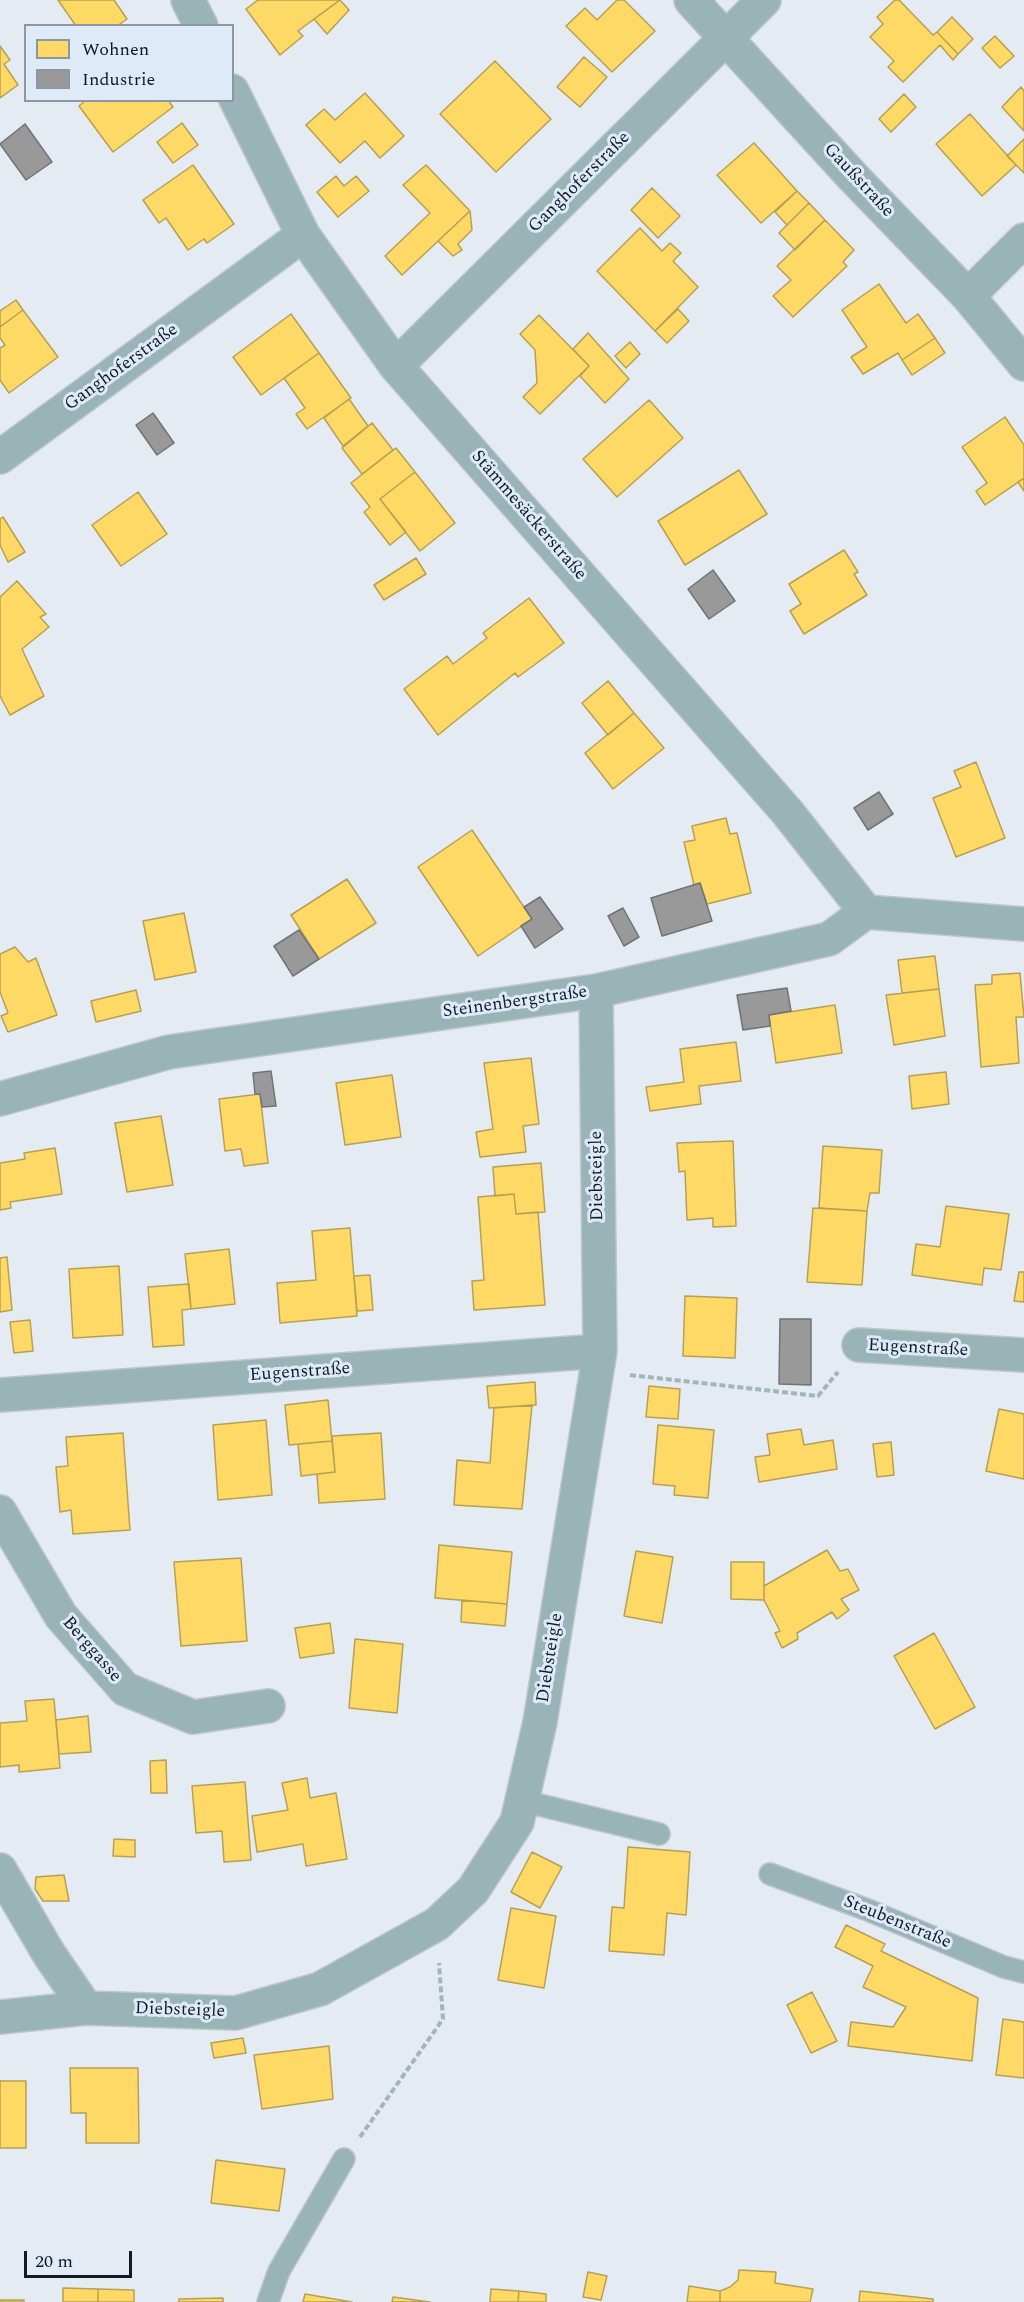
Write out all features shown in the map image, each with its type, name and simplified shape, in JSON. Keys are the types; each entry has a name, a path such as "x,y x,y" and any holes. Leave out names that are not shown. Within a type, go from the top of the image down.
{"street":[{"path":"188,0 200,24"},
{"name":"Gaußstraße","path":"691,0 853,177 968,296 1024,364"},
{"name":"Ganghoferstraße","path":"396,366 764,0"},
{"name":"Stämmesäckerstraße","path":"234,95 303,235 396,366 788,813 866,912"},
{"name":"Ganghoferstraße","path":"0,458 303,235"},
{"path":"968,296 1024,240"},
{"path":"866,912 1024,924"},
{"name":"Steinenbergstraße","path":"0,1099 169,1052 596,992 829,939 866,912"},
{"name":"Diebsteigle","path":"0,2018 86,2008 236,2013 320,1989 437,1924 473,1890 517,1822 540,1722 611,1363 596,992"},
{"name":"Eugenstraße","path":"859,1346 1024,1355"},
{"name":"Eugenstraße","path":"0,1395 611,1363"},
{"name":"Berggasse","path":"0,1512 61,1616 125,1689 193,1717 268,1706"},
{"path":"0,1871 49,1954 86,2008"}],"lane":[{"path":"523,1801 659,1834"},
{"name":"Steubenstraße","path":"770,1875 868,1910 1004,1967 1024,1972"},
{"path":"268,2302 279,2271 344,2159"}],"path":[{"name":"Eugenstraße","path":"611,1363 818,1396 859,1346"},
{"path":"344,2159 443,2019 437,1924"}],"building: Wohnen":[{"path":"58,0 114,0 127,19 120,24 75,24"},
{"path":"258,0 340,0 298,31 303,36 280,55 246,9"},
{"path":"340,0 349,10 327,34 314,19"},
{"path":"617,0 624,0 655,31 612,72 566,26 585,8 597,20"},
{"path":"895,0 899,0 933,35 937,32 958,54 953,60 940,45 903,82 888,67 894,61 870,37 883,24 877,17"},
{"path":"952,17 973,39 958,54 937,32"},
{"path":"995,36 1014,56 1000,68 982,48"},
{"path":"0,46 10,60 4,64 18,85 0,98"},
{"path":"584,57 607,77 580,107 557,87"},
{"path":"495,61 551,119 496,172 440,114"},
{"path":"1021,87 1024,91 1024,131 1002,107"},
{"path":"365,93 404,136 380,158 365,141 340,163 306,125 324,109 335,120"},
{"path":"904,94 916,107 891,132 879,119"},
{"path":"84,102 169,102 173,107 113,152 79,106"},
{"path":"970,114 1016,165 982,196 936,144"},
{"path":"182,123 198,145 173,163 157,142"},
{"path":"1024,139 1024,173 1007,156"},
{"path":"754,143 797,191 761,223 717,175"},
{"path":"193,165 234,224 207,243 204,239 188,250 166,218 159,223 143,200"},
{"path":"426,165 470,211 402,275 385,256 430,213 403,185"},
{"path":"336,176 344,186 356,176 369,191 338,217 317,192"},
{"path":"652,188 680,216 658,238 631,210"},
{"path":"797,191 809,203 787,225 775,212"},
{"path":"809,203 825,220 795,250 779,233"},
{"path":"470,211 472,230 458,244 462,250 453,256 438,241"},
{"path":"825,220 854,250 843,262 847,266 793,317 773,296 791,280 777,266"},
{"path":"640,228 662,251 670,243 681,253 673,261 698,287 655,331 597,271"},
{"path":"879,284 906,323 918,314 935,338 902,360 898,353 863,374 851,357 867,347 842,310"},
{"path":"16,300 23,310 0,327 0,311"},
{"path":"678,309 689,321 667,343 655,331"},
{"path":"23,310 58,357 9,393 0,380 0,348 5,345 0,338 0,327"},
{"path":"291,314 319,353 261,395 233,357"},
{"path":"539,315 589,366 540,414 523,397 537,383 535,350 520,334"},
{"path":"588,333 629,379 605,403 580,376 589,366 573,349"},
{"path":"935,338 945,353 912,375 902,360"},
{"path":"630,342 640,354 626,368 615,356"},
{"path":"319,353 351,398 307,429 296,414 305,408 284,378"},
{"path":"349,399 368,426 343,446 324,418"},
{"path":"649,400 683,438 617,497 583,459"},
{"path":"1005,417 1024,445 1024,478 985,505 976,491 987,483 962,447"},
{"path":"372,423 393,450 362,474 342,448"},
{"path":"396,448 415,472 380,499 406,532 390,545 364,512 370,507 351,483"},
{"path":"739,470 767,514 685,565 658,521"},
{"path":"415,472 455,523 420,551 380,499"},
{"path":"1024,478 1024,491 1018,482"},
{"path":"138,492 167,534 121,566 92,525"},
{"path":"3,517 25,552 8,562 0,545 0,519"},
{"path":"844,550 858,572 854,574 867,595 804,634 790,611 801,604 789,584"},
{"path":"416,558 426,574 384,600 374,585"},
{"path":"17,581 46,614 40,617 49,627 22,649 44,696 10,715 0,696 0,597"},
{"path":"529,598 564,643 518,677 515,673 438,735 404,689 447,656 453,664 487,638 483,633"},
{"path":"608,681 634,713 608,735 582,703"},
{"path":"634,713 664,748 613,789 585,753"},
{"path":"976,762 1005,838 956,857 933,798 961,787 954,771"},
{"path":"726,818 730,834 737,833 751,893 707,904 700,883 694,885 684,842 695,840 692,826"},
{"path":"472,830 532,919 478,956 418,867"},
{"path":"347,879 376,923 319,959 291,915"},
{"path":"184,913 196,972 155,980 143,921"},
{"path":"15,947 28,962 36,958 57,1015 8,1032 1,1016 8,1013 0,992 0,954"},
{"path":"935,956 939,989 902,993 898,960"},
{"path":"1020,973 1024,1017 1016,1017 1019,1063 981,1067 975,985 992,984 992,975"},
{"path":"939,989 945,1036 894,1045 886,995"},
{"path":"136,990 141,1011 96,1022 91,1001"},
{"path":"835,1005 842,1053 776,1063 769,1015"},
{"path":"736,1042 741,1081 699,1086 701,1104 650,1111 646,1087 684,1082 680,1049"},
{"path":"531,1058 539,1124 523,1126 526,1152 480,1157 476,1132 493,1129 484,1063"},
{"path":"946,1072 949,1104 912,1109 909,1076"},
{"path":"392,1075 401,1137 345,1145 336,1083"},
{"path":"260,1094 268,1163 244,1166 241,1149 225,1151 219,1099"},
{"path":"161,1116 173,1185 127,1192 115,1123"},
{"path":"733,1141 736,1226 713,1227 713,1218 687,1220 685,1171 679,1172 677,1143"},
{"path":"823,1146 882,1150 879,1193 870,1193 867,1211 819,1208"},
{"path":"55,1148 62,1194 10,1202 11,1208 0,1210 0,1163 25,1159 24,1153"},
{"path":"541,1163 545,1212 516,1214 514,1194 495,1196 493,1167"},
{"path":"514,1194 516,1214 538,1212 545,1305 474,1310 472,1281 484,1280 478,1197"},
{"path":"946,1206 1009,1214 1001,1270 984,1268 982,1285 912,1275 916,1244 940,1247"},
{"path":"813,1208 867,1211 862,1285 807,1282"},
{"path":"350,1228 357,1316 280,1323 277,1283 316,1280 312,1231"},
{"path":"229,1249 235,1304 191,1309 185,1254"},
{"path":"7,1257 12,1310 0,1312 0,1258"},
{"path":"119,1266 123,1335 73,1338 69,1269"},
{"path":"1019,1272 1024,1272 1024,1302 1014,1301"},
{"path":"370,1275 373,1310 357,1311 354,1276"},
{"path":"189,1284 191,1309 182,1310 184,1345 153,1347 148,1287"},
{"path":"685,1296 737,1298 735,1358 683,1356"},
{"path":"30,1320 33,1351 14,1353 10,1322"},
{"path":"535,1382 536,1405 489,1408 487,1386"},
{"path":"649,1386 680,1389 678,1419 646,1417"},
{"path":"328,1400 332,1441 289,1445 285,1405"},
{"path":"532,1405 522,1509 454,1505 457,1460 490,1463 494,1408"},
{"path":"999,1409 1024,1414 1024,1479 986,1471"},
{"path":"266,1420 272,1495 218,1500 213,1425"},
{"path":"658,1425 714,1430 708,1498 674,1495 675,1486 653,1484"},
{"path":"801,1429 804,1445 833,1440 837,1469 759,1482 755,1457 770,1455 767,1434"},
{"path":"123,1433 130,1530 73,1534 71,1510 60,1512 56,1467 68,1466 66,1437"},
{"path":"381,1433 385,1499 319,1503 317,1474 335,1472 332,1436"},
{"path":"332,1441 335,1472 301,1476 298,1444"},
{"path":"891,1442 894,1475 877,1477 873,1444"},
{"path":"439,1545 512,1552 507,1604 435,1598"},
{"path":"827,1550 840,1571 848,1569 859,1590 841,1599 849,1610 837,1619 832,1612 797,1633 798,1639 782,1648 775,1633 780,1631 764,1600 764,1586"},
{"path":"636,1551 673,1557 662,1623 624,1616"},
{"path":"241,1558 247,1641 181,1646 174,1562"},
{"path":"731,1562 764,1562 764,1600 731,1599"},
{"path":"462,1600 507,1604 505,1626 461,1622"},
{"path":"330,1623 334,1653 300,1658 295,1628"},
{"path":"934,1633 975,1707 935,1729 894,1656"},
{"path":"355,1639 403,1644 397,1713 349,1708"},
{"path":"54,1699 60,1768 19,1772 19,1765 0,1767 0,1723 27,1721 25,1701"},
{"path":"88,1716 91,1752 59,1754 56,1720"},
{"path":"166,1760 167,1793 151,1793 150,1761"},
{"path":"307,1778 310,1798 336,1793 347,1859 306,1866 303,1844 257,1852 252,1816 288,1810 282,1783"},
{"path":"245,1782 251,1860 224,1862 222,1831 196,1833 192,1786"},
{"path":"114,1839 135,1840 135,1857 113,1856"},
{"path":"628,1847 690,1852 686,1915 667,1913 664,1955 609,1951 612,1907 624,1908"},
{"path":"532,1852 562,1867 540,1908 511,1892"},
{"path":"64,1875 69,1901 43,1901 35,1889 36,1877"},
{"path":"511,1908 556,1916 544,1988 498,1980"},
{"path":"846,1925 885,1944 881,1951 978,1998 972,2061 848,2046 851,2022 893,2027 906,2007 863,1987 873,1966 835,1947"},
{"path":"812,1992 837,2041 811,2053 787,2005"},
{"path":"1003,2019 1024,2022 1024,2078 996,2075"},
{"path":"243,2038 246,2053 214,2058 211,2043"},
{"path":"329,2046 333,2099 262,2109 254,2055"},
{"path":"70,2068 138,2068 139,2143 86,2143 86,2113 71,2113"},
{"path":"0,2081 26,2081 26,2148 0,2148"},
{"path":"216,2160 285,2169 279,2211 211,2203"},
{"path":"739,2270 776,2272 775,2283 813,2289 810,2302 720,2302 720,2291 730,2287 738,2280"},
{"path":"588,2272 607,2276 601,2300 583,2297"},
{"path":"689,2286 720,2291 720,2302 687,2302"},
{"path":"63,2288 98,2289 98,2302 63,2302"},
{"path":"98,2289 134,2290 134,2302 98,2302"},
{"path":"491,2289 519,2291 518,2302 490,2302"},
{"path":"519,2291 546,2294 546,2302 518,2302"},
{"path":"860,2291 933,2299 933,2302 859,2302"},
{"path":"305,2294 352,2302 303,2302"},
{"path":"393,2297 430,2302 392,2302"},
{"path":"223,2298 223,2302 179,2302 179,2299"},
{"path":"0,2300 24,2300 24,2302 0,2302"}],"building: Industrie":[{"path":"25,124 52,162 26,180 0,144"},
{"path":"153,413 174,443 157,455 136,425"},
{"path":"713,570 735,601 709,619 688,589"},
{"path":"879,792 893,814 868,830 854,808"},
{"path":"700,883 712,921 662,936 651,898"},
{"path":"540,897 563,929 535,948 521,926 532,919 524,907"},
{"path":"623,908 639,937 624,946 608,916"},
{"path":"299,930 319,959 293,976 274,946"},
{"path":"787,988 791,1011 769,1015 770,1026 743,1030 737,995"},
{"path":"271,1071 276,1106 262,1107 260,1094 255,1094 253,1073"},
{"path":"780,1319 811,1319 811,1385 779,1384"}]}
